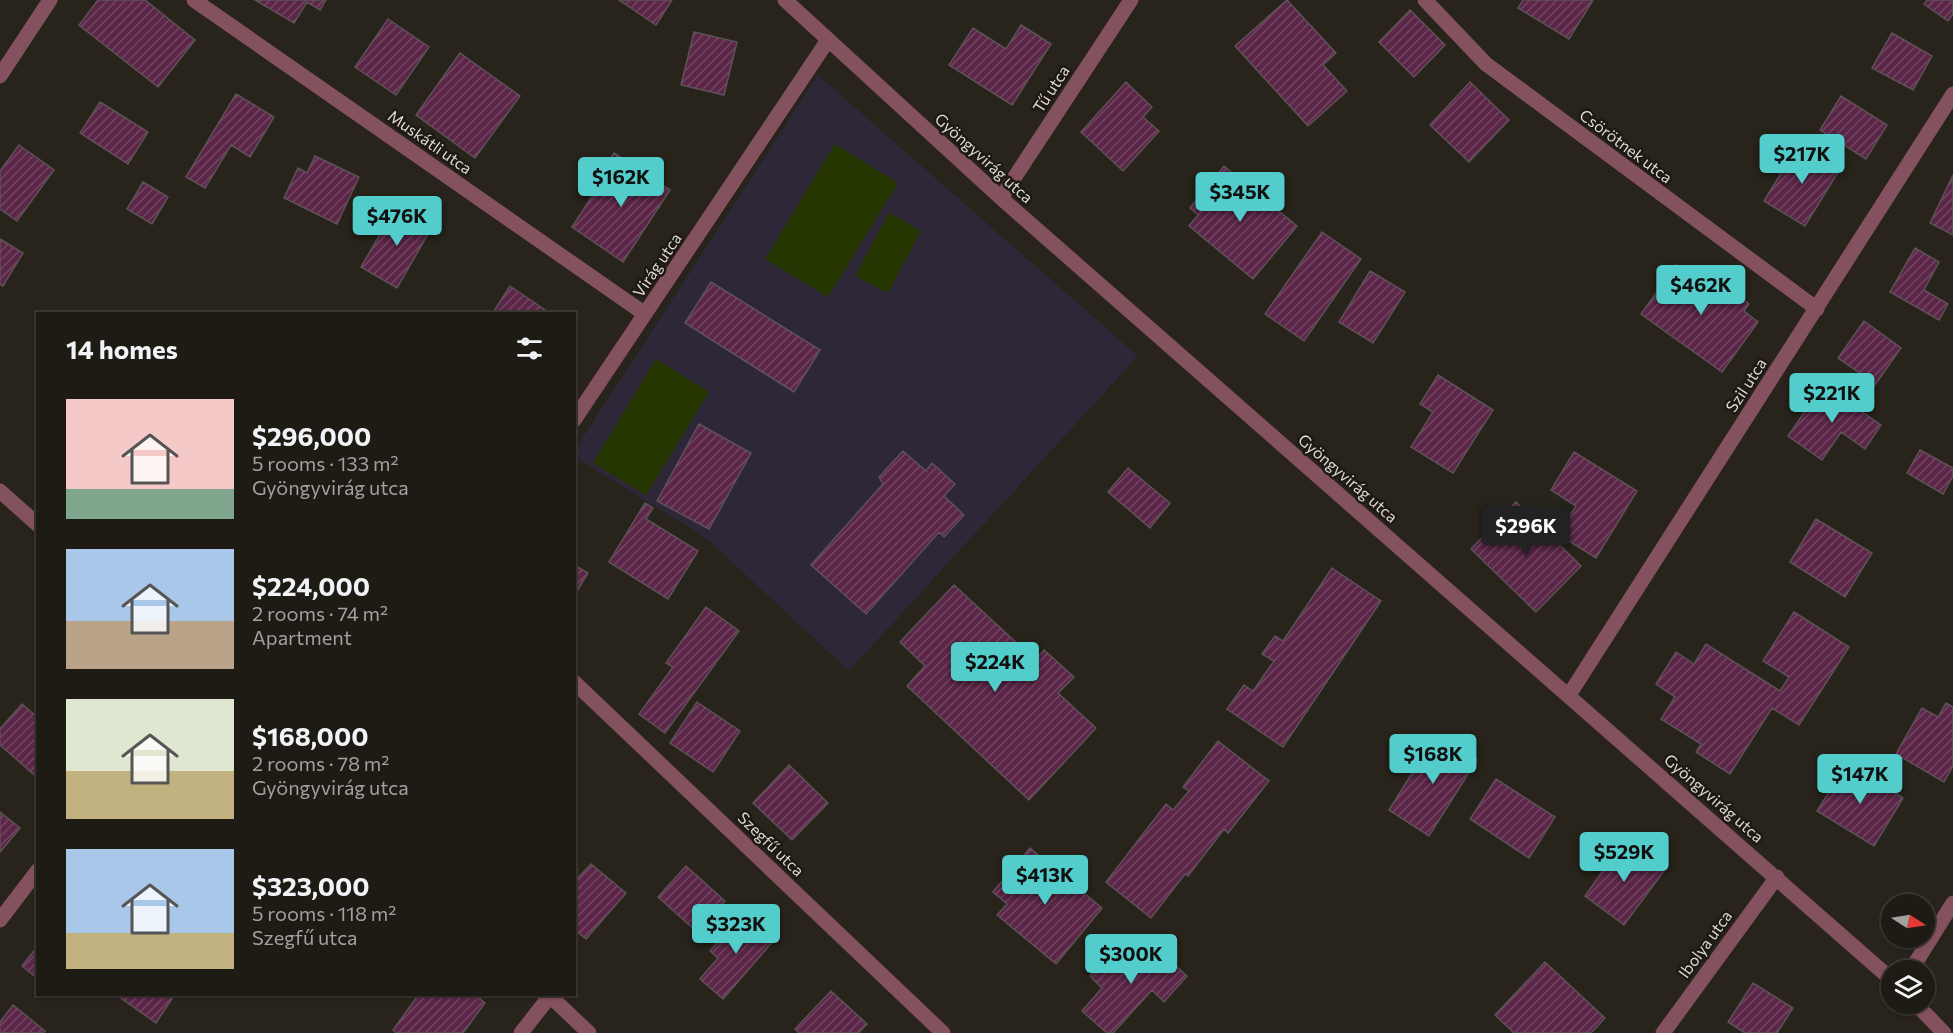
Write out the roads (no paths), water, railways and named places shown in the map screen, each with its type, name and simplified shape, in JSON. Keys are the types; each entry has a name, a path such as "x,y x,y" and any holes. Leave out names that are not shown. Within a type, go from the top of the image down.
{"street":[{"path":"0,76 50,0"},
{"name":"Muskátli utca","path":"194,0 645,314"},
{"name":"Gyöngyvirág utca","path":"785,0 1000,198 1881,970"},
{"name":"Tű utca","path":"1000,198 1131,0"},
{"name":"Csörötnek utca","path":"1425,0 1486,64 1816,309"},
{"name":"Virág utca","path":"576,417 828,40"},
{"name":"Szil utca","path":"1569,695 1953,94"},
{"path":"0,491 36,523"},
{"name":"Szegfű utca","path":"576,684 943,1033"},
{"path":"0,920 36,873"},
{"name":"Ibolya utca","path":"1663,1033 1777,877"},
{"path":"1917,960 1953,903"},
{"path":"521,1033 548,996"},
{"path":"550,996 589,1033"},
{"path":"1926,1014 1944,1033"}]}
